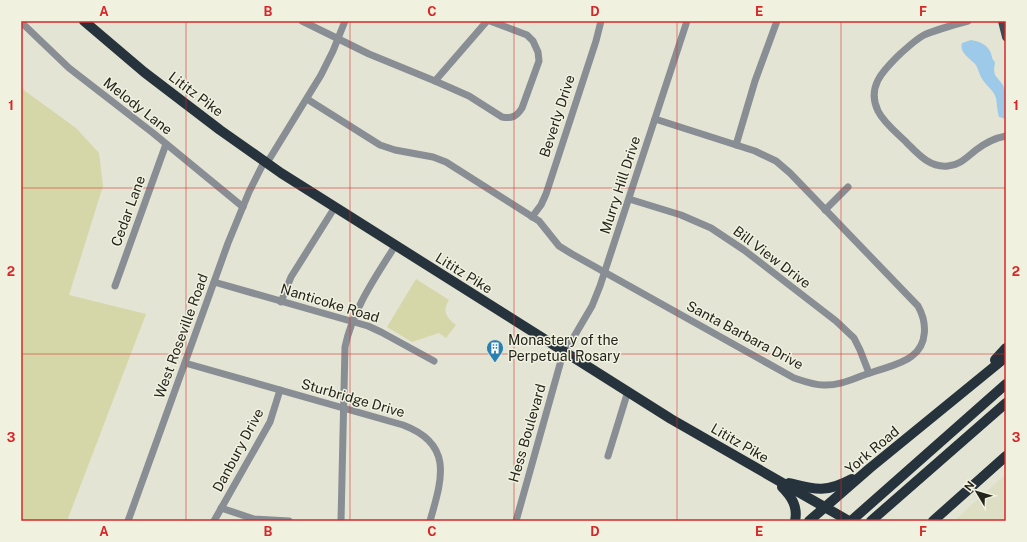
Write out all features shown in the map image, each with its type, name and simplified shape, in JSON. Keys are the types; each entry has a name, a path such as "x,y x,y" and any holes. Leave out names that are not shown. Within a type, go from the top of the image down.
{"highway":[{"name":"Lititz Pike","path":"84,21 144,72 266,163 672,420 775,480 850,521"},
{"path":"953,401 1006,348"},
{"path":"953,401 1006,357"},
{"path":"850,521 1006,384"},
{"name":"York Road","path":"809,521 870,468 953,401"},
{"path":"871,521 1006,403"},
{"path":"933,521 1006,456"},
{"path":"775,480 815,490 822,490 843,484 870,468"},
{"path":"775,480 790,495 794,502 796,512 794,521"}],"main road":[{"path":"1002,21 1006,37"}],"street":[{"path":"302,21 387,63 436,80 469,96 502,117 507,118 518,114 522,108 539,61 538,52 533,41 528,35 490,21"},
{"name":"West Roseville Road","path":"128,521 243,206 262,166 266,163 307,100 324,70 345,21"},
{"path":"436,80 487,21"},
{"name":"Beverly Drive","path":"532,217 541,205 546,194 601,21"},
{"name":"Murry Hill Drive","path":"565,352 592,306 605,273 687,21"},
{"path":"736,145 755,81 777,21"},
{"path":"968,21 924,36 907,47 887,67 877,81 874,95 877,107 885,121 921,157 933,164 941,166 961,162 989,142 996,138 1006,136"},
{"name":"Melody Lane","path":"21,22 69,68 243,206"},
{"name":"Santa Barbara Drive","path":"307,100 380,145 395,150 433,157 446,162 542,223 562,248 766,363 804,382 821,386 836,384 901,362 916,353 924,336 925,325 924,318 915,302 790,173 776,161 755,152 655,119"},
{"name":"Cedar Lane","path":"115,286 166,144"},
{"path":"825,210 848,187"},
{"name":"Bill View Drive","path":"629,199 699,223 730,240 831,317 852,336 860,350 869,373"},
{"path":"281,302 291,277 335,207"},
{"path":"341,521 345,347 352,322 368,289 395,246"},
{"name":"Nanticoke Road","path":"214,282 352,322 381,332 434,361"},
{"name":"Hess Boulevard","path":"516,521 562,357 565,352"},
{"name":"Sturbridge Drive","path":"185,364 343,408 411,428 421,433 429,440 438,455 442,468 440,483 430,521"},
{"name":"Danbury Drive","path":"214,521 270,422 280,390"},
{"path":"608,456 628,391"},
{"path":"221,508 254,519 289,521"}],"shaded area":[{"path":"1006,474 1006,521 954,521"}],"green space":[{"path":"21,86 25,91 76,128 99,153 103,186 69,295 146,314 67,521 21,521"},
{"path":"416,279 449,300 446,307 446,314 456,325 446,338 439,333 412,342 387,327"}],"water":[{"path":"971,40 985,45 995,62 995,75 1003,85 1006,95 1006,119 999,117 995,95 980,76 976,65 962,50 962,43"}],"place":[{"name":"Monastery of the Perpetual Rosary","path":"495,363"}]}
